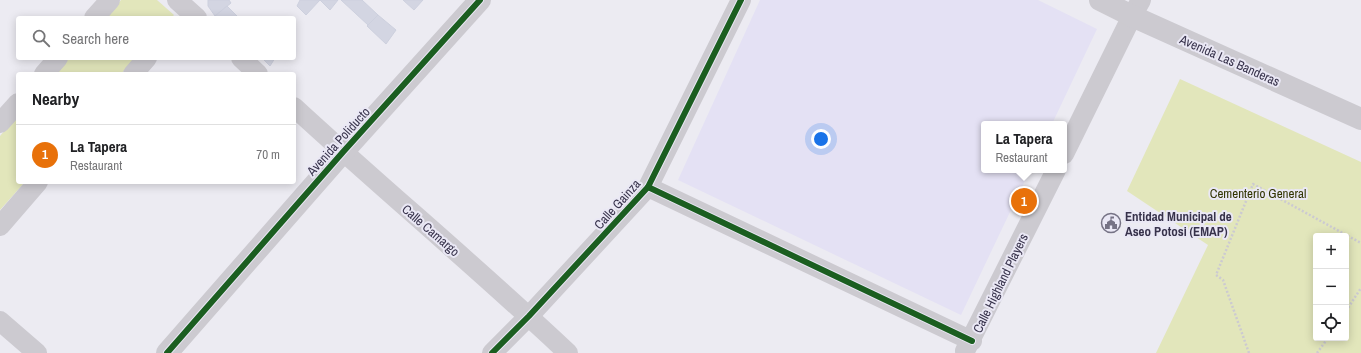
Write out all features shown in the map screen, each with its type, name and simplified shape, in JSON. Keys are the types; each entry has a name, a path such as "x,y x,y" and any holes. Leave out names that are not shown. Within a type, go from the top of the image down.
{"street":[{"path":"96,16 110,0"},
{"name":"Avenida Poliducto","path":"167,353 343,152 480,0"},
{"name":"Calle Gainza","path":"492,353 530,316 648,187 741,0"},
{"name":"Avenida Las Banderas","path":"1100,0 1137,8 1361,119"},
{"path":"1067,148 1137,8"},
{"path":"46,72 56,60"},
{"path":"135,72 145,60"},
{"path":"243,60 256,72"},
{"path":"0,124 16,105"},
{"name":"Calle Camargo","path":"296,109 530,316 568,353"},
{"name":"Calle Highland Players","path":"968,347 1055,173"},
{"path":"0,226 36,184"},
{"path":"648,187 968,347"},
{"path":"0,321 37,353"}],"path":[{"path":"1249,353 1223,280 1216,275 1252,184 1361,243"},
{"path":"1349,306 1361,288"},
{"path":"1317,353 1326,341"}],"shaded area":[{"path":"760,0 1038,0 1097,29 1053,121 981,121 981,173 1029,173 961,315 678,180"}],"green space":[{"path":"121,0 157,0 174,15 173,16 107,16"},
{"path":"67,60 133,60 123,72 57,72"},
{"name":"Cementerio General","path":"1180,79 1361,162 1361,353 1156,353 1208,245 1127,191"},
{"path":"16,117 16,184 23,184 0,210 0,136"}],"building":[{"path":"208,0 229,0 231,3 215,16 208,6"},
{"path":"300,0 320,0 306,15 297,6"},
{"path":"320,0 338,0 330,10"},
{"path":"341,0 362,0 378,15 368,25"},
{"path":"403,0 423,0 414,10"},
{"path":"227,6 237,16 215,16"},
{"path":"378,15 396,30 386,44 367,26"},
{"path":"264,60 274,60 270,66"}],"cycle path":[{"path":"167,353 343,152 480,0"},
{"path":"492,353 529,316 648,187 741,0"},
{"path":"648,187 972,341"}],"place":[{"name":"La Tapera","path":"1024,201"},
{"name":"Entidad Municipal de Aseo Potosi (EMAP)","path":"1111,223"}]}
